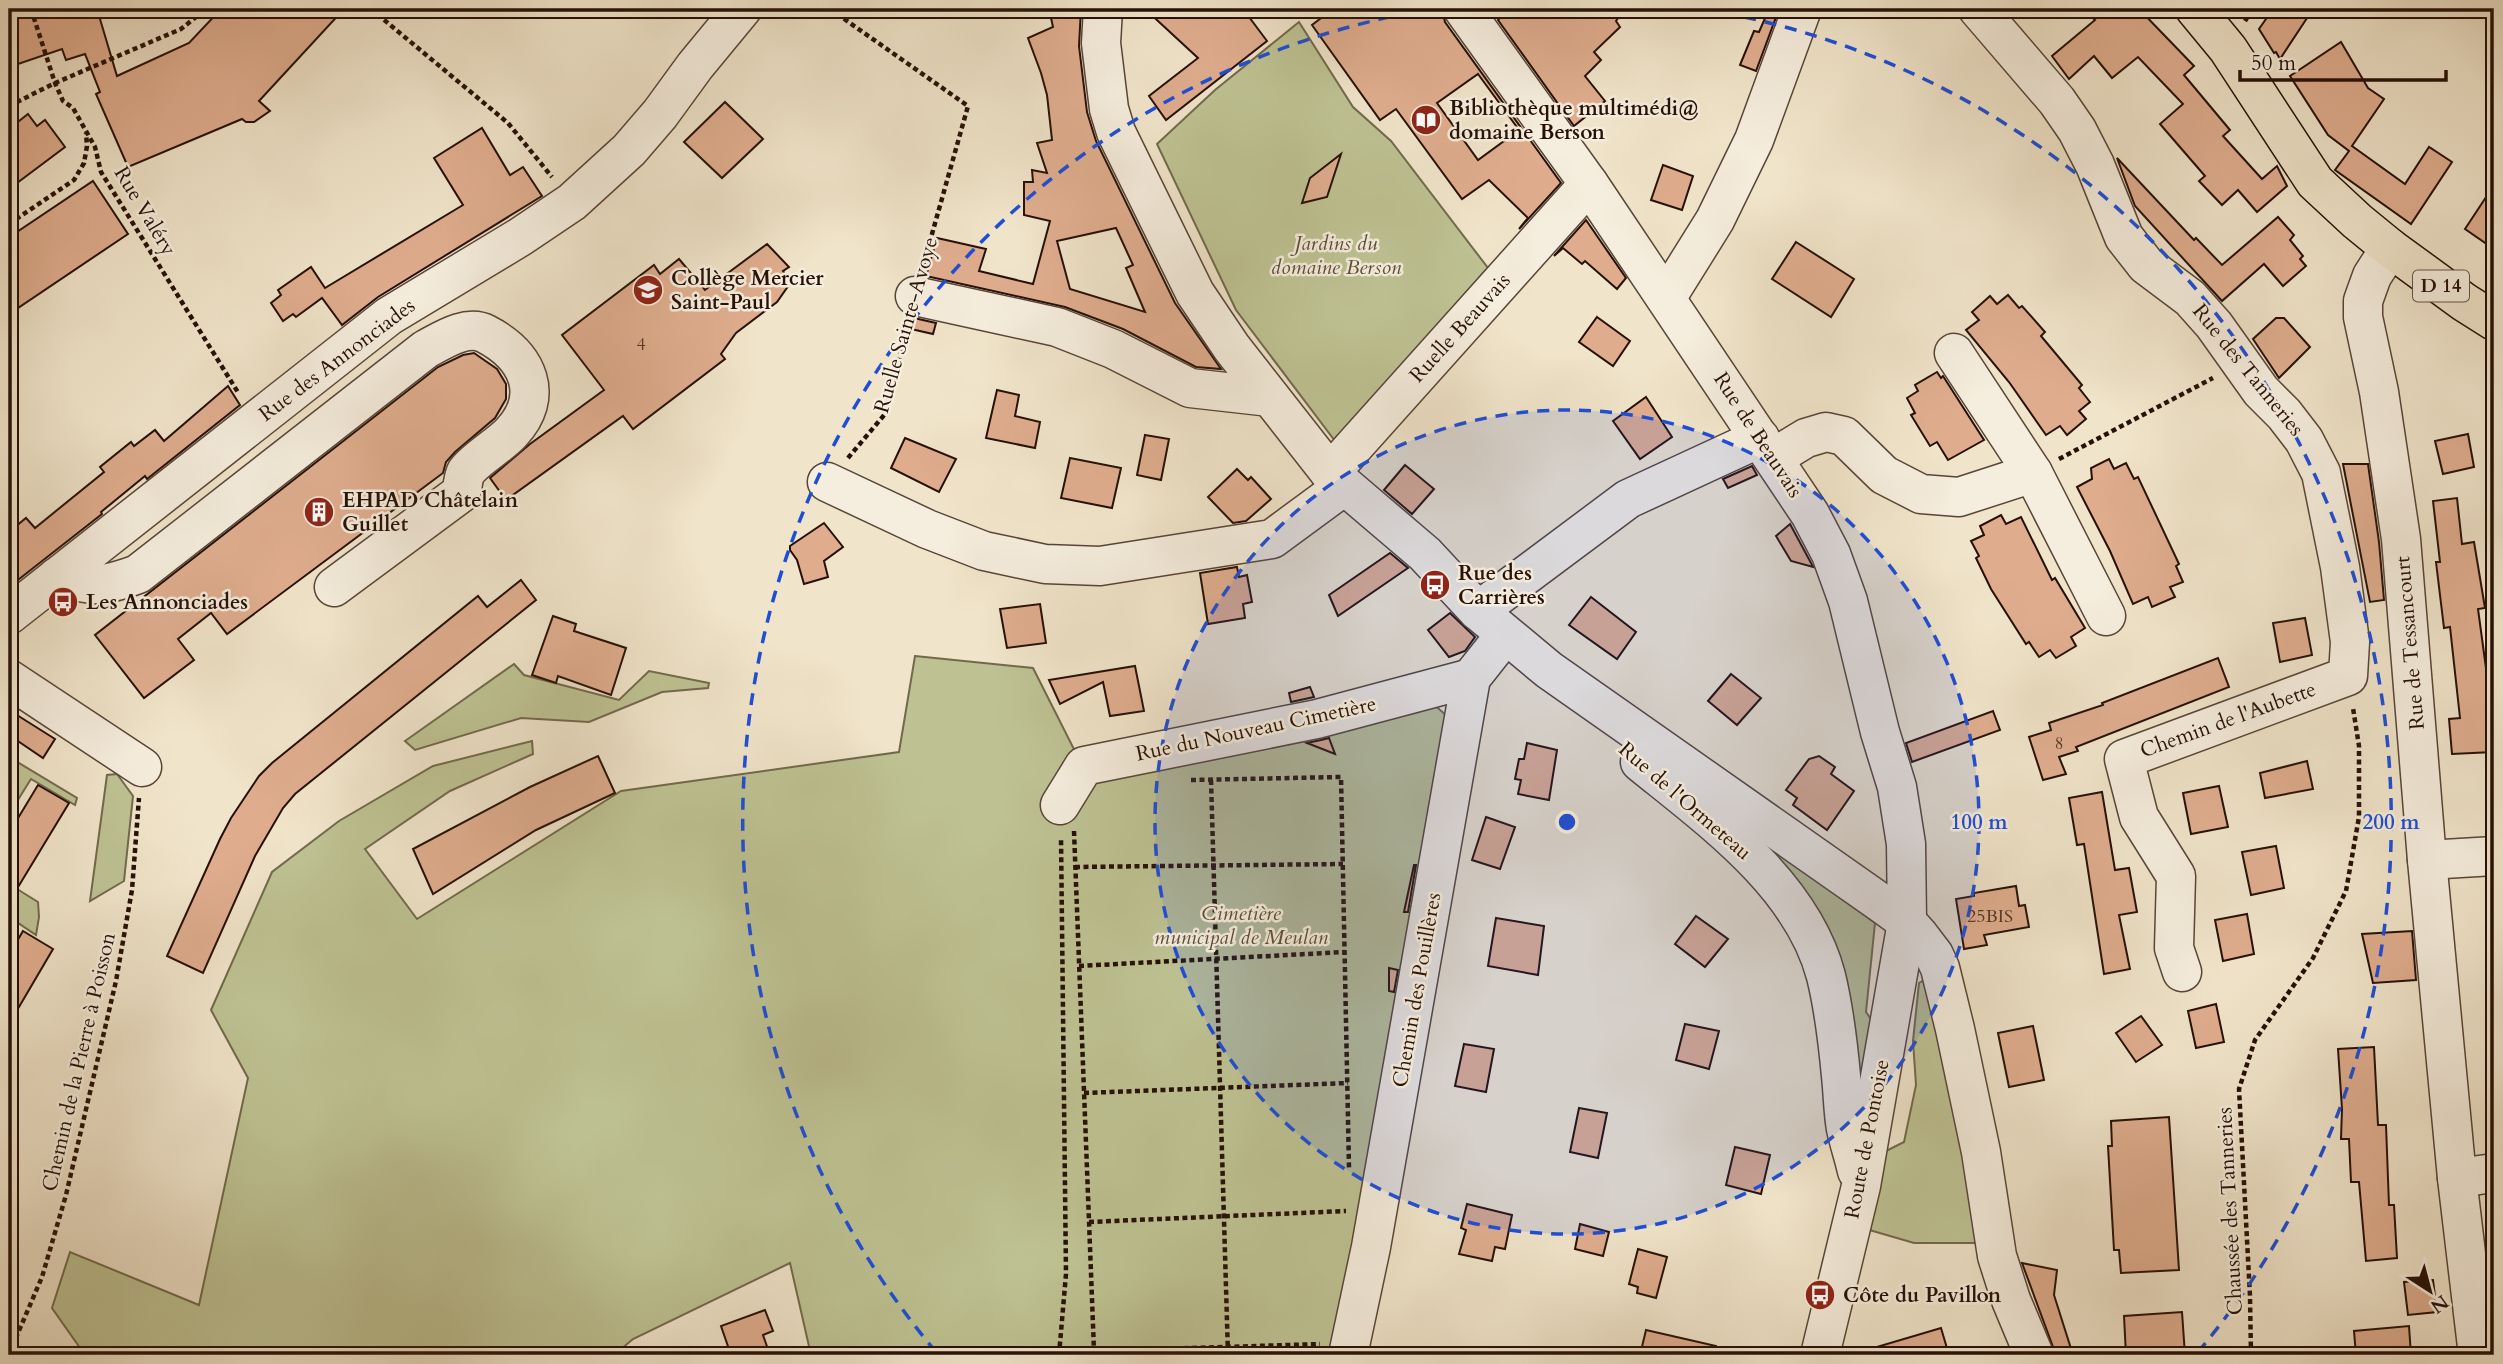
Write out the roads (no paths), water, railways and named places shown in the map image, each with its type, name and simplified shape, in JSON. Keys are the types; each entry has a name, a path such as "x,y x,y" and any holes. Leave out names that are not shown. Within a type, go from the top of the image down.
{"main road":[{"name":"D 14","path":"2195,9 2228,49 2315,182 2390,248 2494,321"}],"street":[{"path":"1103,9 1101,31 1104,82 1116,132 1195,293 1232,348 1337,480 1425,554 1492,623 1549,670 1907,922 1927,944 1940,968 1955,1029 1981,1152 1997,1256 2011,1300 2034,1355"},
{"name":"Rue de Beauvais","path":"1463,9 1667,298 1810,514 1826,544 1848,601 1903,814 1907,922"},
{"path":"1667,298 1715,220 1754,140 1802,9"},
{"name":"Rue des Tanneries","path":"1978,9 2057,101 2077,130 2095,164 2124,237 2146,265 2190,298 2214,325 2261,391 2284,414 2304,440 2321,473 2340,567 2350,642 2348,676"},
{"name":"Rue des Annonciades","path":"9,615 389,316 520,237 572,202 629,150 742,10"},
{"name":"Ruelle Beauvais","path":"1337,480 1589,184"},
{"name":"Rue de Tessancourt","path":"2390,248 2372,276 2363,301 2362,317 2379,392 2401,539 2427,860 2457,1178 2477,1355"},
{"path":"915,296 1057,327 1113,349 1190,388 1270,397"},
{"path":"57,577 90,585 112,584 138,574 426,349 457,333 484,332 511,353 530,382 525,417 510,434 466,472 461,493 334,587"},
{"path":"1954,353 2033,473 2106,615"},
{"name":"Chemin des Pouillères","path":"1338,1350 1371,1248 1471,678 1492,623 1628,499 1767,448 1825,432 1844,436 1884,475 1922,494 1959,497 2033,473"},
{"path":"827,482 927,529 984,551 1045,564 1100,566 1272,539 1337,480"},
{"name":"Rue de l'Ormeteau","path":"1549,670 1588,718 1726,833 1778,888 1810,936 1825,973 1833,1010 1846,1129 1861,1186"},
{"name":"Chemin de l'Aubette","path":"2182,972 2174,948 2176,876 2139,817 2124,759 2348,676"},
{"name":"Rue du Nouveau Cimetière","path":"1067,812 1084,766 1317,719 1471,678"},
{"path":"9,679 142,768"},
{"path":"2427,860 2494,856"},
{"name":"Route de Pontoise","path":"1820,1355 1861,1186 1907,922"},
{"path":"2457,1178 2494,1173"}],"place":[{"name":"Bibliothèque multimédi@ domaine Berson","path":"1426,120"},
{"name":"Collège Mercier Saint-Paul","path":"648,290"},
{"name":"EHPAD Châtelain Guillet","path":"319,512"},
{"name":"Rue des Carrières","path":"1435,585"},
{"name":"Les Annonciades","path":"63,602"},
{"name":"Côte du Pavillon","path":"1820,1295"}],"park label":[{"name":"Jardins du domaine Berson","path":"1336,255"},
{"name":"Cimetière municipal de Meulan","path":"1241,925"}]}
